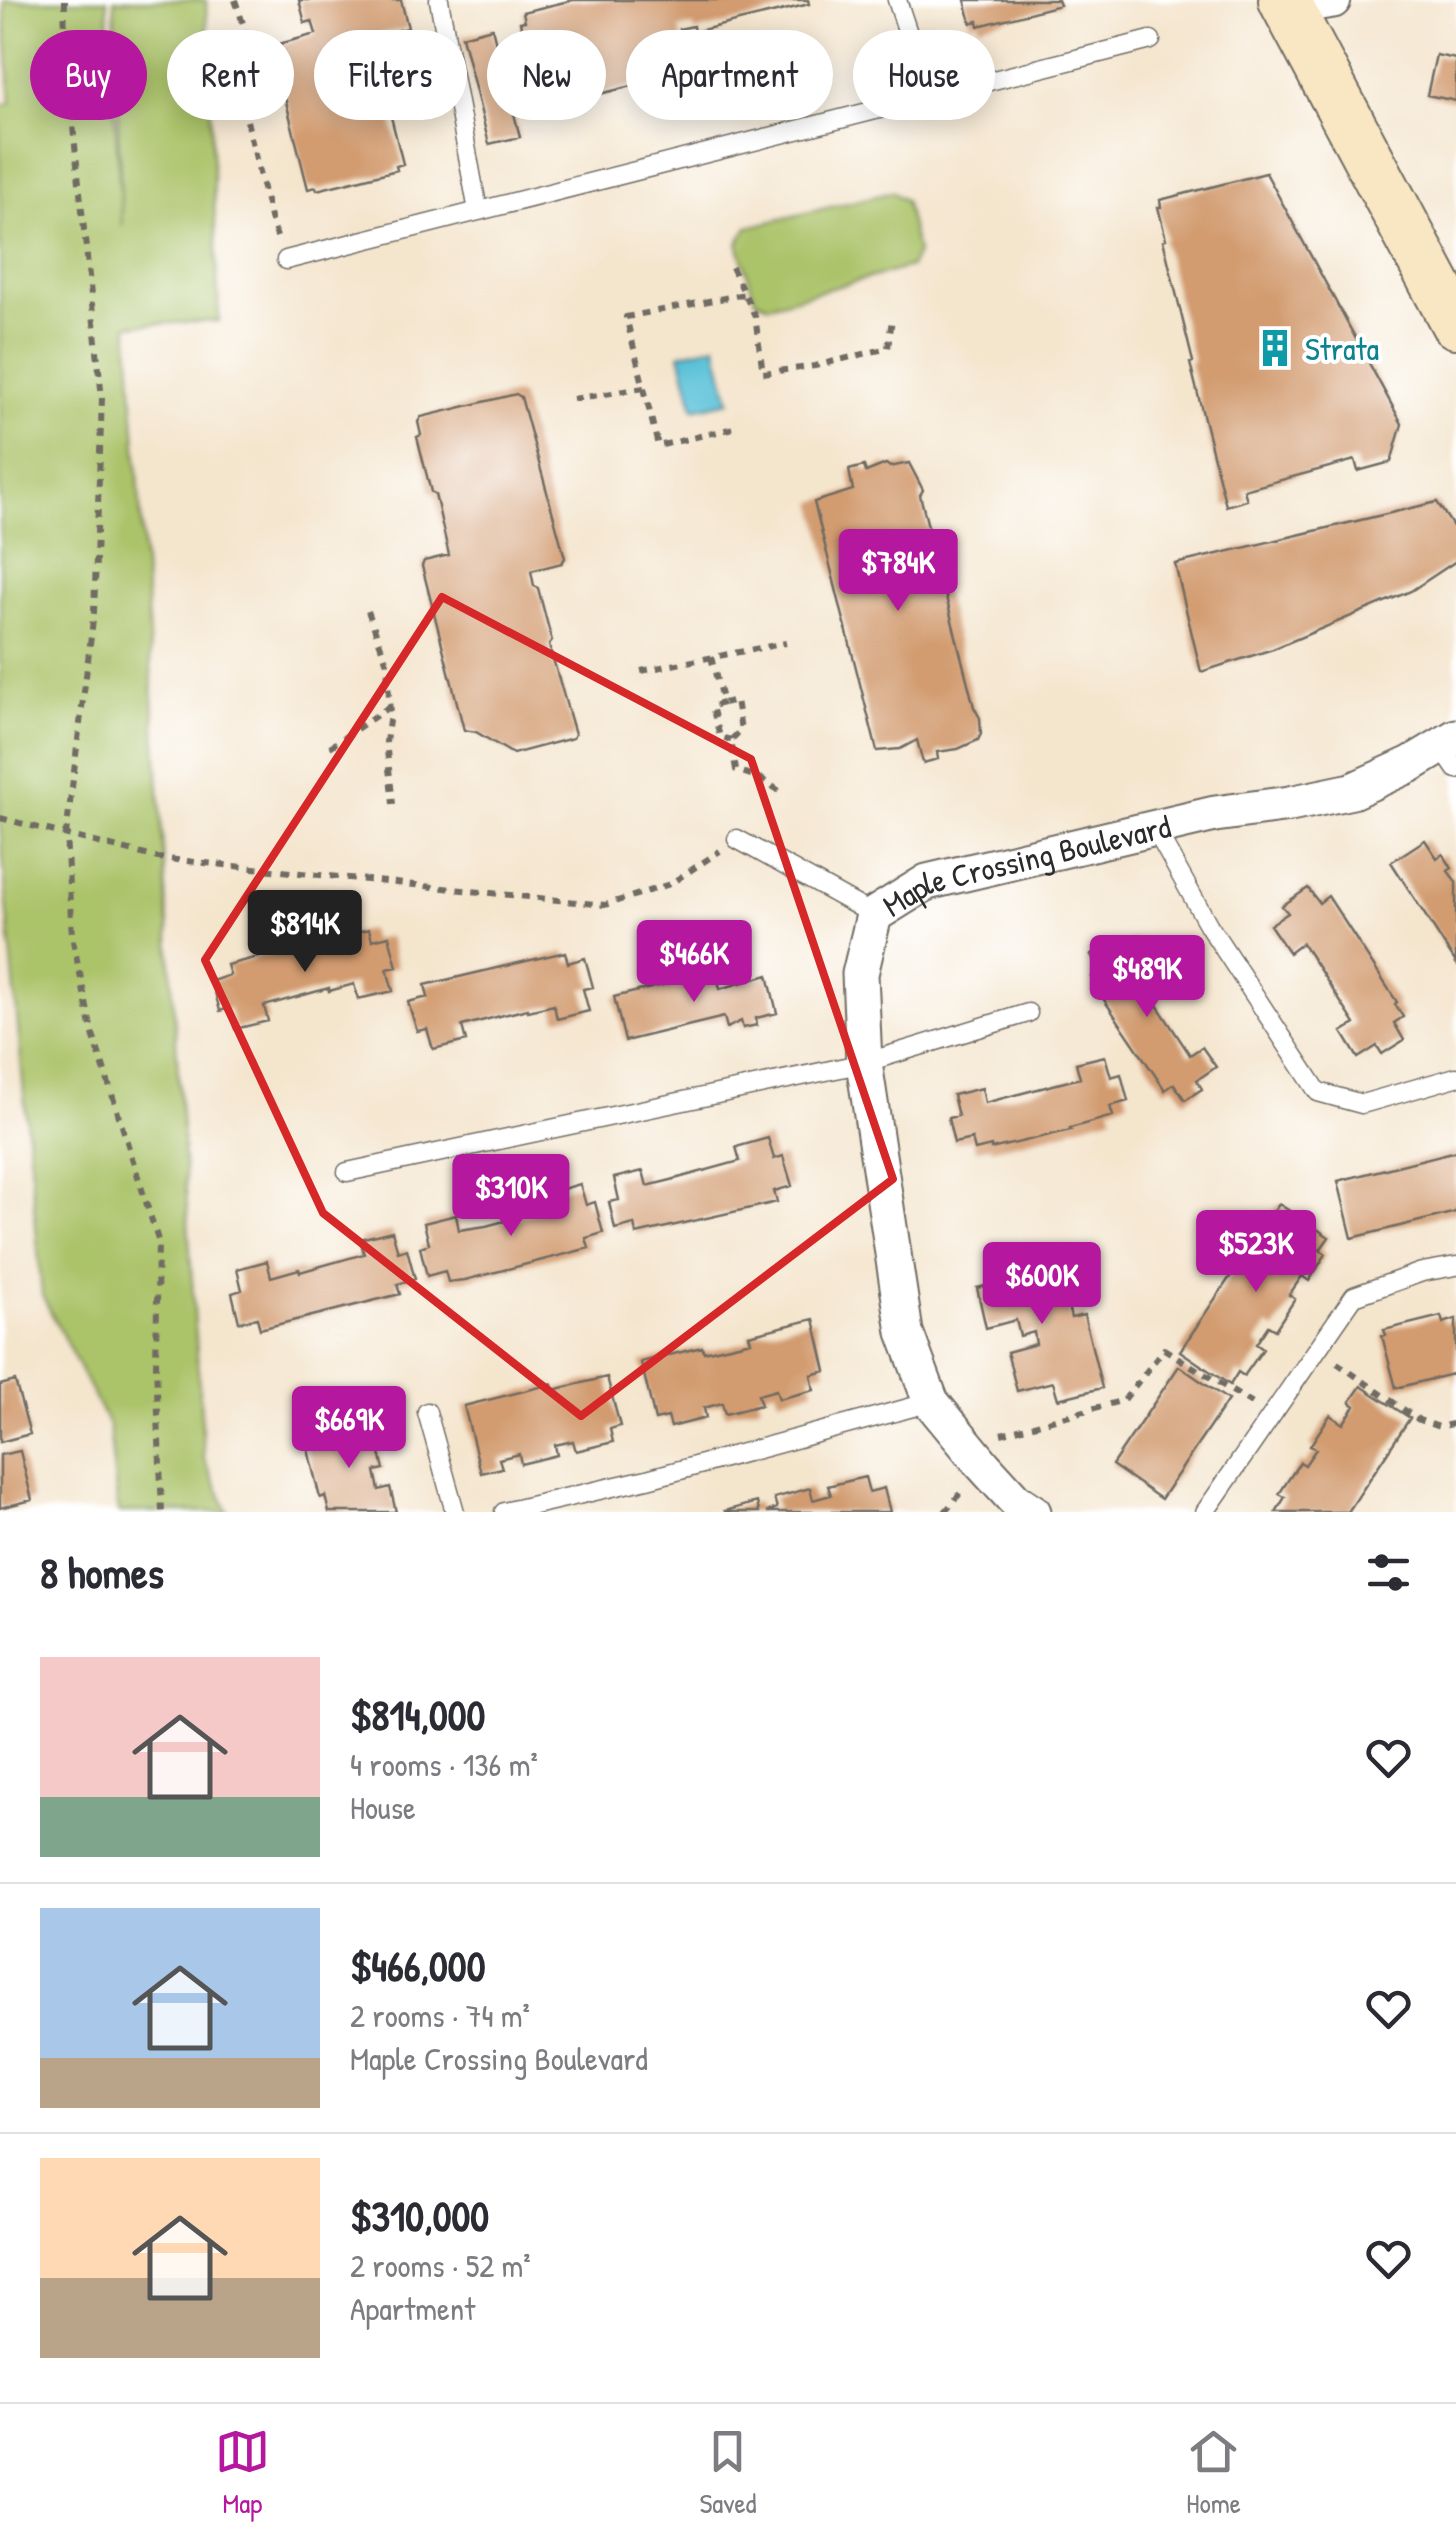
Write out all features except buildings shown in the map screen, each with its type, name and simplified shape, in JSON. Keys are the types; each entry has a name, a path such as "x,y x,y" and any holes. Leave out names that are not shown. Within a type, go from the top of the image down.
{"main road":[{"path":"1302,2 1456,322"}],"street":[{"name":"Maple Crossing Boulevard","path":"1033,1512 1015,1500 930,1402 905,1332 864,1063 860,974 874,915 927,882 1215,814 1352,791 1451,751"}],"lane":[{"path":"439,0 478,211"},
{"path":"897,0 907,30"},
{"path":"995,79 1151,40"},
{"path":"286,260 853,115"},
{"path":"1155,829 1209,926 1318,1092 1362,1104 1456,1077"},
{"path":"738,839 874,915"},
{"path":"347,1172 864,1063 1028,1013"},
{"path":"1205,1512 1354,1296 1422,1272 1456,1266"},
{"path":"504,1512 646,1479 930,1402"},
{"path":"427,1412 455,1512"}],"path":[{"path":"65,0 64,42 102,398 94,612 66,835 72,936 92,1032 158,1240 156,1366 162,1512"},
{"path":"235,0 248,38 234,66 270,218 286,260"},
{"path":"732,267 755,316 763,373 815,366 888,348 892,319"},
{"path":"738,427 658,446 626,317 744,294"},
{"path":"573,400 644,388"},
{"path":"368,611 386,664 386,742 393,804"},
{"path":"640,671 786,643"},
{"path":"711,657 723,702"},
{"path":"736,700 741,730 731,740 720,737 712,706 736,700"},
{"path":"330,747 389,707"},
{"path":"731,740 736,770 760,778 784,794"},
{"path":"0,818 158,858 605,905 670,884 738,839"},
{"path":"964,1444 1124,1400 1164,1349 1271,1415"},
{"path":"1317,1349 1419,1420 1439,1427 1456,1423"}],"highlighted area":[{"path":"442,597 751,759 893,1179 581,1416 323,1213 205,960"}],"green space":[{"path":"4,0 107,0 109,30 30,30 30,120 115,120 122,226 118,120 147,120 147,30 115,30 114,0 206,0 207,30 167,30 167,120 211,120 219,321 128,325 204,1459 228,1512 118,1512 109,1426 42,1295 0,827 0,105 11,103"},
{"path":"892,192 905,201 917,253 910,267 769,305 755,299 738,243 748,227"}],"water":[{"path":"716,345 730,401 694,409 680,354"}],"place":[{"name":"Strata","path":"1275,348"}]}
